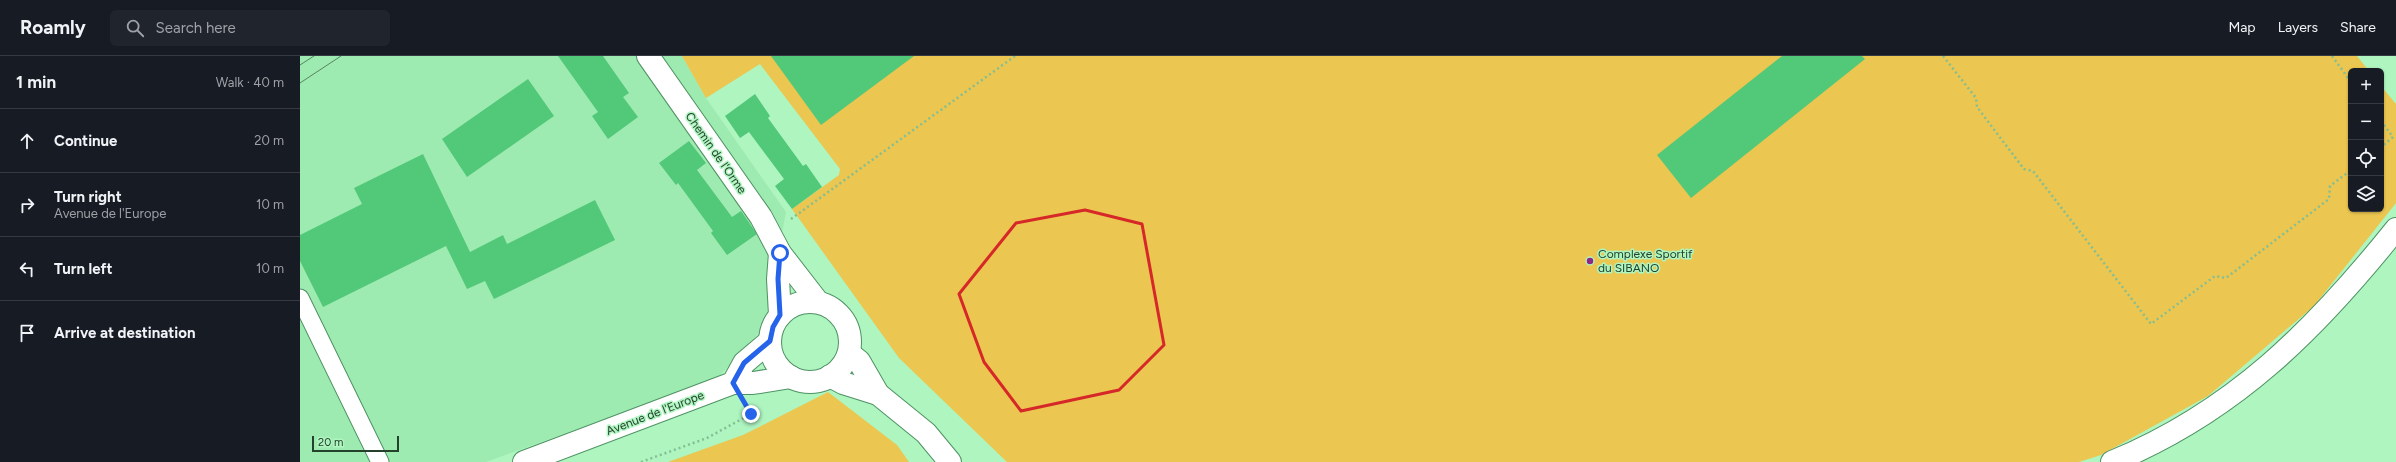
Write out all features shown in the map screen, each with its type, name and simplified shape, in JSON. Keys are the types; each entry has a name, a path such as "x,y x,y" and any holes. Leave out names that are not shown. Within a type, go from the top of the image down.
{"street":[{"name":"Chemin de l'Orme","path":"648,56 761,217 780,253 818,302"},
{"path":"2112,462 2171,433 2213,408 2278,359 2351,286 2396,229"},
{"path":"780,253 778,279 780,315"},
{"path":"818,302 831,308 842,317 848,328 849,353 839,370 830,376 817,381 804,382 791,377 775,362 770,341 773,327 780,315 798,304 818,302"},
{"path":"770,341 744,363 733,383 753,383 791,377"},
{"path":"849,353 859,361 878,394 926,433 950,462"},
{"path":"830,376 843,383 878,394"},
{"name":"Avenue de l'Europe","path":"524,462 733,383"}],"lane":[{"path":"300,298 380,462"}],"path":[{"path":"761,217 776,206 786,223 1015,56"},
{"path":"1943,56 1976,98 1977,107 2024,169 2033,171 2151,324 2215,276 2226,278 2329,199 2330,186 2348,172"},
{"path":"2332,56 2348,78"},
{"path":"2384,125 2393,137 2384,144"},
{"path":"641,462 707,438 751,414 733,383"}],"highlighted area":[{"path":"1085,210 1142,224 1164,345 1119,390 1021,411 984,362 959,294 1016,223"}],"shaded area":[{"path":"300,56 682,56 706,98 786,212 764,327 718,378 486,462 300,462"},
{"name":"Complexe Sportif du SIBANO","path":"682,56 2357,56 2367,68 2348,68 2348,212 2384,212 2384,90 2396,104 2396,203 2314,306 2208,396 2101,455 2079,462 1007,462 899,358 792,209 839,175 840,169 760,64 706,98"},
{"path":"828,392 897,445 909,462 668,462 743,435"}],"building":[{"path":"558,56 603,56 629,93 623,97 638,117 608,139 592,116 598,112"},
{"path":"771,56 914,56 821,125"},
{"path":"1782,56 1862,56 1865,59 1691,198 1657,155"},
{"path":"528,79 554,116 467,177 442,139"},
{"path":"755,94 770,116 768,118 803,166 806,164 822,187 792,209 775,186 784,179 749,132 740,138 725,116"},
{"path":"689,141 706,163 697,170 732,217 741,211 757,234 727,255 711,233 713,231 678,183 676,185 659,163"},
{"path":"423,154 470,252 503,235 507,244 595,200 615,240 494,299 485,281 467,289 446,246 323,307 300,261 300,235 362,204 354,188"}],"tram line":[{"path":"300,65 314,56"},
{"path":"300,83 341,56"}],"place":[{"name":"Complexe Sportif du SIBANO","path":"1590,261"}],"route":[{"path":"751,414 733,383 744,363 770,341 773,327 780,315 778,279 780,253"}]}
